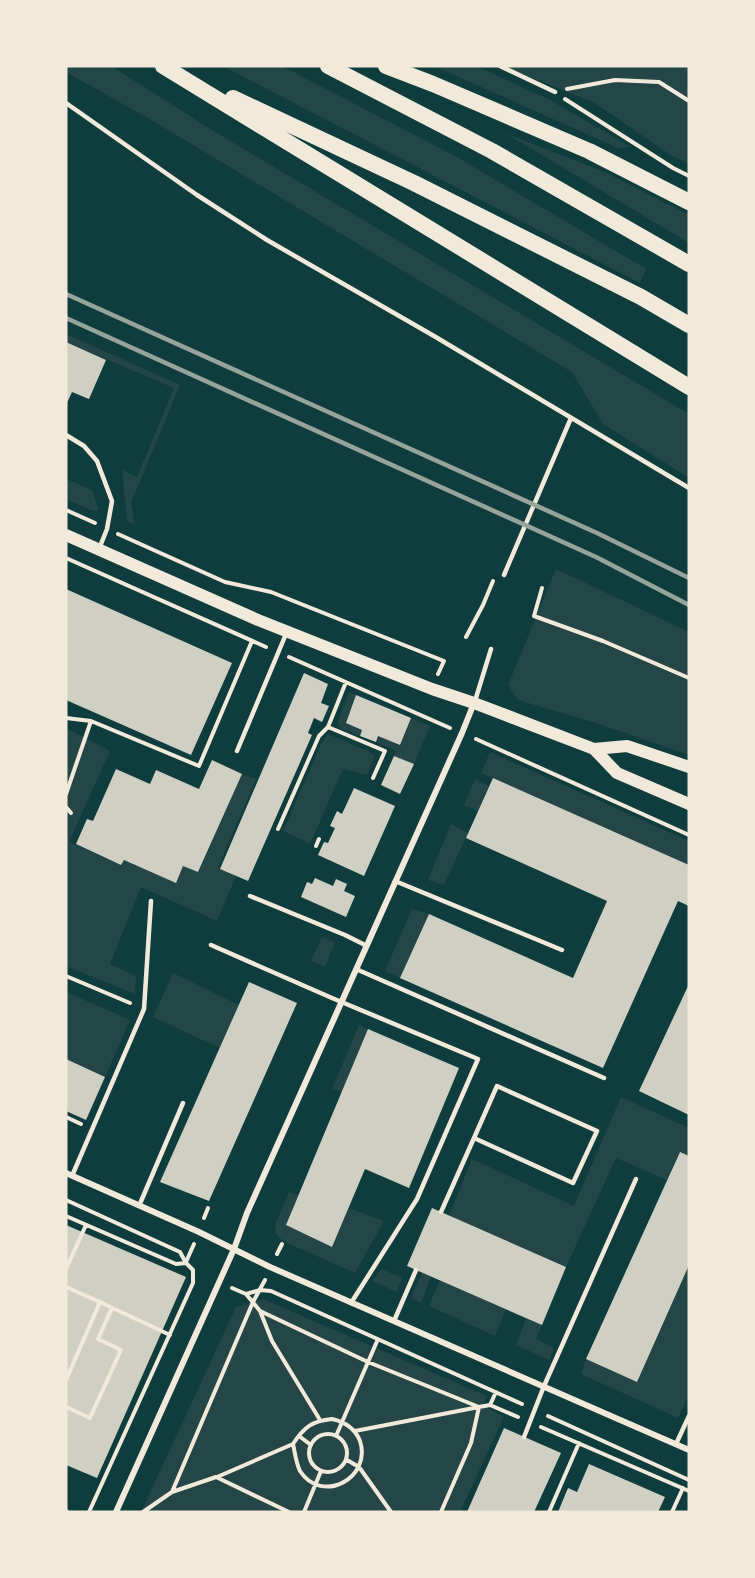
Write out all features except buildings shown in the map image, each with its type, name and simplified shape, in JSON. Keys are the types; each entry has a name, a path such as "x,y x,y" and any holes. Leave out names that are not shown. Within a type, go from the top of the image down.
{"highway":[{"path":"164,66 414,183 641,297 689,325"},
{"path":"164,66 689,387"},
{"path":"328,66 492,151 689,264"},
{"path":"386,66 589,151 689,202"}],"main road":[{"path":"66,535 287,631 432,689 594,749 617,773 689,804"},
{"path":"594,749 627,746 689,767"}],"street":[{"path":"116,1512 474,703"},
{"path":"69,1174 270,1267 689,1450"}],"lane":[{"path":"500,66 555,92"},
{"path":"66,104 197,195 267,240 424,330 689,488"},
{"path":"504,575 571,418"},
{"path":"66,435 84,446 97,461 112,501 107,529 99,549"},
{"path":"237,751 287,631"},
{"path":"474,703 491,649"},
{"path":"395,881 562,950"},
{"path":"250,896 367,946"},
{"path":"69,1174 144,1009 151,901"},
{"path":"211,945 478,1059 417,1199 351,1303"},
{"path":"356,969 604,1078"},
{"path":"441,1212 497,1086 597,1131 573,1183 474,1138"},
{"path":"139,1206 183,1103"},
{"path":"524,1437 544,1386 636,1179"},
{"path":"394,1321 416,1270"},
{"path":"676,1444 689,1416"}],"path":[{"path":"555,92 615,80 659,82 689,100"},
{"path":"555,92 689,176"},
{"path":"66,510 225,582 272,592 444,661 422,715"},
{"path":"66,558 689,834"},
{"path":"465,637 483,605 496,572"},
{"path":"542,588 534,616 603,641 689,678"},
{"path":"66,718 91,721 199,766 252,641"},
{"path":"278,829 319,736 328,727 346,682"},
{"path":"66,794 91,721"},
{"path":"328,727 385,751 373,778"},
{"path":"66,807 71,813"},
{"path":"316,846 319,839"},
{"path":"66,976 144,1009"},
{"path":"66,1200 180,1252 186,1263 194,1270 193,1284 89,1512"},
{"path":"66,1216 176,1264 186,1263"},
{"path":"66,1269 86,1225"},
{"path":"66,1287 170,1335"},
{"path":"172,1492 260,1290"},
{"path":"320,1420 272,1341 260,1311 246,1294 260,1290 271,1291 689,1480"},
{"path":"66,1380 100,1302"},
{"path":"66,1407 90,1418 121,1350 98,1339 112,1308"},
{"path":"260,1311 368,1362 479,1407"},
{"path":"336,1436 378,1339"},
{"path":"490,1405 496,1392"},
{"path":"355,1431 490,1405 689,1491"},
{"path":"441,1512 471,1443 479,1407"},
{"path":"143,1512 172,1492 216,1477 293,1444 298,1436 320,1420 332,1419 343,1422 355,1431 361,1448 359,1467 347,1481 334,1486 315,1485 300,1470 293,1444"},
{"path":"326,1434 336,1436 344,1442 347,1448 347,1460 338,1470 321,1471 313,1465 310,1459 311,1444 318,1437 326,1434"},
{"path":"298,1436 311,1444"},
{"path":"549,1512 579,1443"},
{"path":"347,1460 359,1467 391,1512"},
{"path":"304,1512 321,1471"},
{"path":"216,1477 289,1512"},
{"path":"672,1512 683,1488"}],"shaded area":[{"path":"66,66 111,66 212,130 689,414 689,478 603,424 572,372 153,121 66,72"},
{"path":"223,66 282,66 457,157 646,269 640,283"},
{"path":"434,66 476,66 550,100 631,147 618,148"},
{"path":"503,66 689,66 689,164 672,156 595,103"},
{"path":"505,133 607,173 689,215 689,243"},
{"path":"66,334 180,385 131,503 135,525 127,521 122,470 137,477 174,388 66,342"},
{"path":"66,479 92,490 97,511 66,499"},
{"path":"556,569 689,632 689,755 596,723 518,700 508,685"},
{"path":"349,692 356,695 346,722 362,730 360,736 340,728 338,721"},
{"path":"411,718 430,726 414,764 394,756 396,751 376,742 378,736 400,745"},
{"path":"66,728 110,751 69,842 121,865 124,860 183,866 199,872 242,774 256,779 218,867 236,876 217,921 141,887 110,964 136,976 135,994 66,966"},
{"path":"328,734 375,756 367,775 343,769 310,844 283,831 322,742"},
{"path":"490,752 689,841 689,865 481,773"},
{"path":"475,779 489,786 478,811 464,805"},
{"path":"451,824 468,833 444,885 428,880"},
{"path":"412,909 429,914 400,978 385,971"},
{"path":"322,937 335,942 325,967 311,961"},
{"path":"173,973 239,1005 220,1048 153,1017"},
{"path":"66,992 130,1020 105,1077 66,1059"},
{"path":"359,1025 369,1030 342,1092 332,1089"},
{"path":"621,1097 689,1128 689,1156 679,1152 667,1180 616,1158 566,1267 449,1216 472,1159 574,1206"},
{"path":"289,1192 298,1195 286,1225 332,1247 349,1208 384,1221 355,1273 283,1241 276,1234 275,1225"},
{"path":"689,1265 689,1394 678,1418 581,1374 586,1359 637,1382"},
{"path":"382,1269 402,1278 397,1292 372,1281"},
{"path":"422,1273 431,1276 421,1303 411,1298"},
{"path":"440,1280 506,1309 495,1336 429,1306"},
{"path":"263,1299 487,1396 483,1406 504,1417 460,1512 141,1512 236,1307"},
{"path":"526,1318 542,1325 536,1339 554,1348 549,1360 516,1345"}],"railway":[{"path":"66,294 597,533 689,578"},
{"path":"66,318 596,557 689,605"}]}
